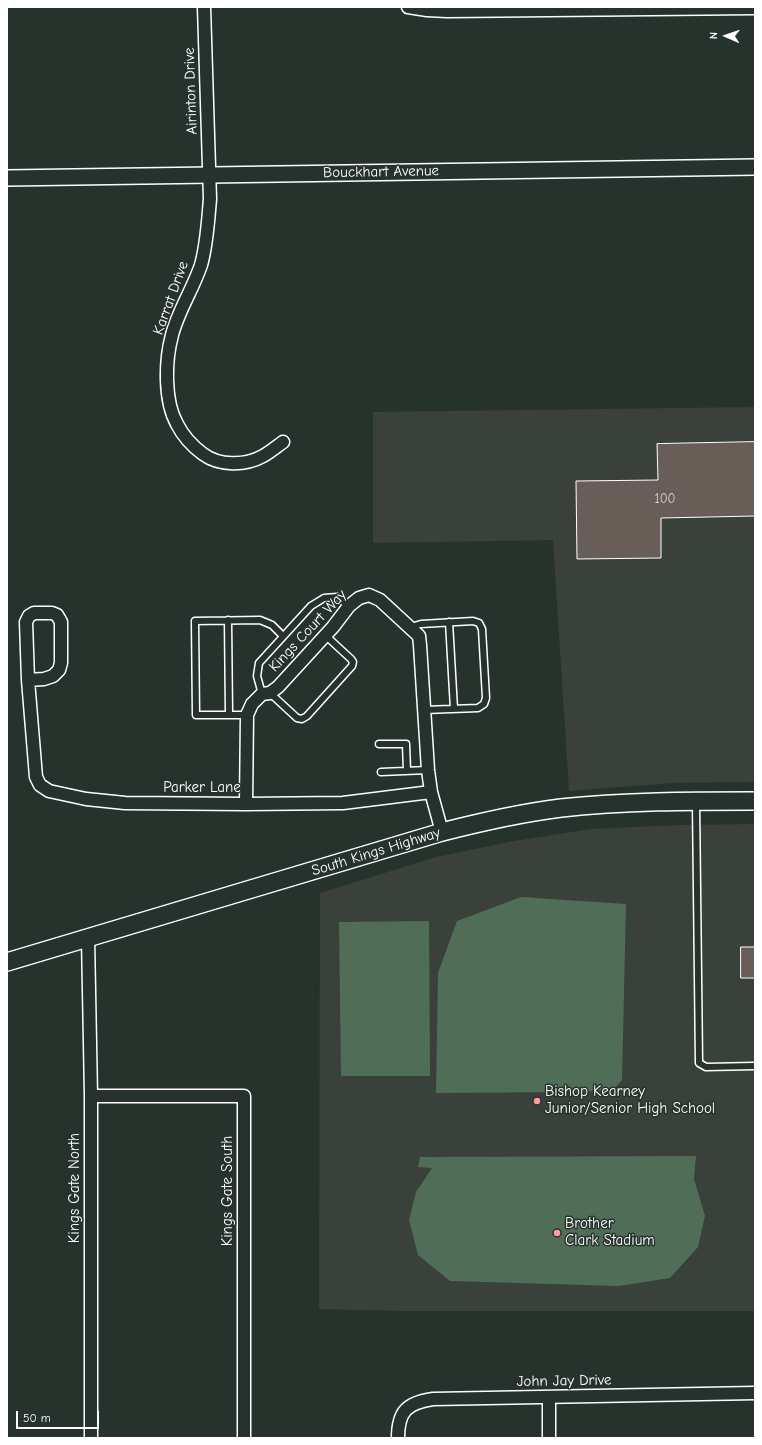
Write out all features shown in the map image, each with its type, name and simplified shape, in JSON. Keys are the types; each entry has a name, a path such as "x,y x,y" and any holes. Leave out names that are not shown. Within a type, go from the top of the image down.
{"main road":[{"name":"South Kings Highway","path":"7,962 442,832 497,819 560,808 696,801 755,801"}],"street":[{"name":"Airinton Drive","path":"204,7 209,174"},
{"path":"408,7 447,11 755,8"},
{"name":"Bouckhart Avenue","path":"7,178 755,167"},
{"name":"Karrat Drive","path":"209,174 210,199 204,251 200,266 172,335 169,352 167,371 170,406 176,424 185,437 206,457 218,461 233,464 248,462 262,457 283,442"},
{"name":"Kings Court Way","path":"247,715 252,704 266,693 278,687 333,627 349,606 359,598 369,595 380,600 419,636 428,770 431,792"},
{"name":"Parker Lane","path":"28,680 44,679 53,676 58,670 61,663 61,622 57,615 52,613 34,613 29,616 26,622 28,680 36,777 40,785 49,791 86,799 125,803 246,804 343,803 431,792"},
{"path":"246,804 247,715"},
{"path":"431,792 442,832"},
{"name":"Kings Gate North","path":"88,938 91,1096 91,1438"},
{"name":"Kings Gate South","path":"91,1096 244,1096 244,1438"},
{"name":"John Jay Drive","path":"398,1438 400,1418 405,1410 412,1404 421,1401 755,1393"},
{"path":"549,1397 549,1438"}],"lane":[{"path":"325,635 351,659 353,662 352,666 307,716 302,719 297,718 266,693 257,676 259,663 311,606 324,598 337,597 349,606"},
{"path":"228,620 229,715"},
{"path":"247,715 196,715 195,621 260,620 272,626 283,636"},
{"path":"411,628 421,624 473,621 479,623 482,629 486,698 484,704 478,708 424,710"},
{"path":"449,622 454,709"},
{"path":"379,744 406,744 407,771"},
{"path":"381,772 428,770"},
{"path":"696,801 699,1063 706,1067 755,1066"}],"shaded area":[{"path":"755,407 755,782 673,783 569,791 553,540 373,543 373,412"},
{"name":"Bishop Kearney Junior/Senior High School","path":"755,824 755,1311 400,1311 319,1309 320,893 436,857 514,841 591,829 680,825"}],"green space":[{"path":"521,897 626,904 622,1080 613,1090 573,1092 436,1093 438,973 457,921"},
{"path":"429,921 430,1076 341,1076 339,922"},
{"name":"Brother Clark Stadium","path":"696,1156 694,1179 705,1216 698,1247 670,1278 619,1286 450,1281 418,1255 409,1220 416,1192 432,1168 418,1167 420,1157"}],"building":[{"path":"755,442 755,516 661,518 661,558 577,559 576,481 658,480 657,444"},
{"path":"741,947 755,947 755,978 741,978"}],"place":[{"name":"Bishop Kearney Junior/Senior High School","path":"537,1101"},
{"name":"Brother Clark Stadium","path":"557,1233"}]}
